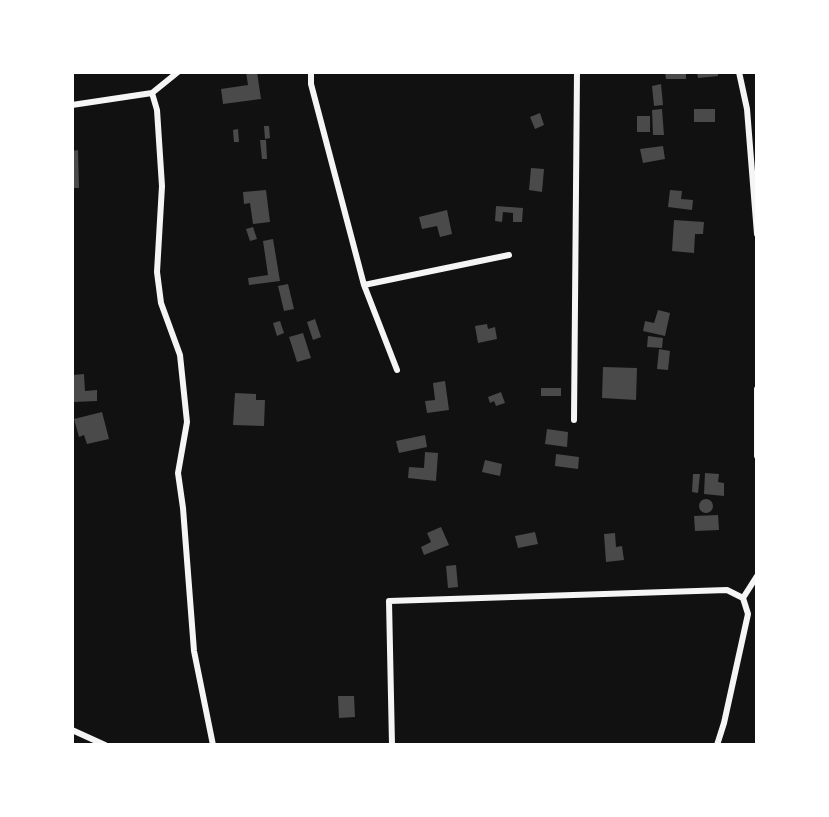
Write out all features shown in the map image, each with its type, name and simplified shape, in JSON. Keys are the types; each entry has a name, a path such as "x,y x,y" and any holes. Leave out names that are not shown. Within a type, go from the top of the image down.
{"street":[{"path":"72,105 152,93 178,72"},
{"path":"311,72 311,84 364,285 397,370"},
{"path":"574,420 577,72"},
{"path":"739,72 747,109 757,234"},
{"path":"152,93 157,110 162,186 157,272 161,303 180,355 187,422 178,473 183,508 194,651 213,745"},
{"path":"364,285 509,255"},
{"path":"757,389 757,456"},
{"path":"743,598 757,576"},
{"path":"392,745 389,601 727,590 743,598 748,614 717,745"},
{"path":"72,730 105,745"}],"building":[{"path":"246,72 257,72 261,99 223,104 221,89 248,85"},
{"path":"665,72 686,72 686,79 666,79"},
{"path":"697,72 718,72 718,76 698,78"},
{"path":"661,84 663,105 654,106 652,86"},
{"path":"662,109 664,135 653,135 652,110"},
{"path":"694,109 715,109 715,122 694,122"},
{"path":"540,113 544,125 535,129 530,117"},
{"path":"637,116 650,116 650,132 637,132"},
{"path":"264,126 269,126 270,138 265,139"},
{"path":"238,129 239,142 234,142 233,130"},
{"path":"260,140 266,140 267,159 262,159"},
{"path":"663,146 665,159 643,163 640,149"},
{"path":"78,150 79,188 72,188 72,151"},
{"path":"531,168 544,169 542,192 529,190"},
{"path":"266,190 270,222 253,224 250,203 244,204 243,192"},
{"path":"670,190 682,191 681,199 693,200 692,210 668,207"},
{"path":"496,206 523,208 522,222 513,222 513,213 503,212 502,222 495,221"},
{"path":"447,210 452,234 440,237 437,226 422,229 419,217"},
{"path":"674,220 704,222 703,234 695,234 694,253 672,251"},
{"path":"253,227 257,239 250,241 246,229"},
{"path":"273,239 280,281 249,285 248,278 268,275 263,241"},
{"path":"288,284 294,309 284,311 278,286"},
{"path":"658,310 670,313 665,336 643,331 645,321 654,323"},
{"path":"315,319 321,337 313,340 307,322"},
{"path":"280,321 284,333 277,336 273,323"},
{"path":"487,324 488,329 495,327 497,339 478,343 475,326"},
{"path":"303,333 311,358 297,362 289,337"},
{"path":"648,336 663,338 662,348 647,347"},
{"path":"659,349 670,351 668,370 657,369"},
{"path":"603,367 637,368 636,400 602,398"},
{"path":"84,374 85,391 97,390 97,401 74,402 73,375"},
{"path":"445,381 449,410 427,413 425,401 435,400 433,383"},
{"path":"541,388 561,388 561,396 541,396"},
{"path":"501,392 505,403 496,406 494,401 490,403 488,397"},
{"path":"235,393 256,394 256,400 265,400 264,426 233,425"},
{"path":"102,412 109,439 87,444 84,435 79,437 74,419"},
{"path":"547,429 568,432 567,447 545,444"},
{"path":"425,435 427,447 399,453 396,441"},
{"path":"425,452 438,453 436,481 408,478 409,467 424,468"},
{"path":"556,454 579,457 578,469 555,466"},
{"path":"485,460 502,464 500,476 482,472"},
{"path":"705,473 719,474 718,482 724,483 724,496 704,494"},
{"path":"693,474 700,474 698,493 692,492"},
{"path":"703,499 709,499 713,506 709,513 703,513 699,509 699,503"},
{"path":"718,515 719,530 695,531 694,516"},
{"path":"441,527 449,545 424,555 421,547 431,542 427,533"},
{"path":"535,532 538,544 518,548 515,536"},
{"path":"615,533 616,547 622,546 624,560 606,562 604,534"},
{"path":"456,565 458,587 448,588 446,566"},
{"path":"338,696 354,696 355,717 339,718"}]}
